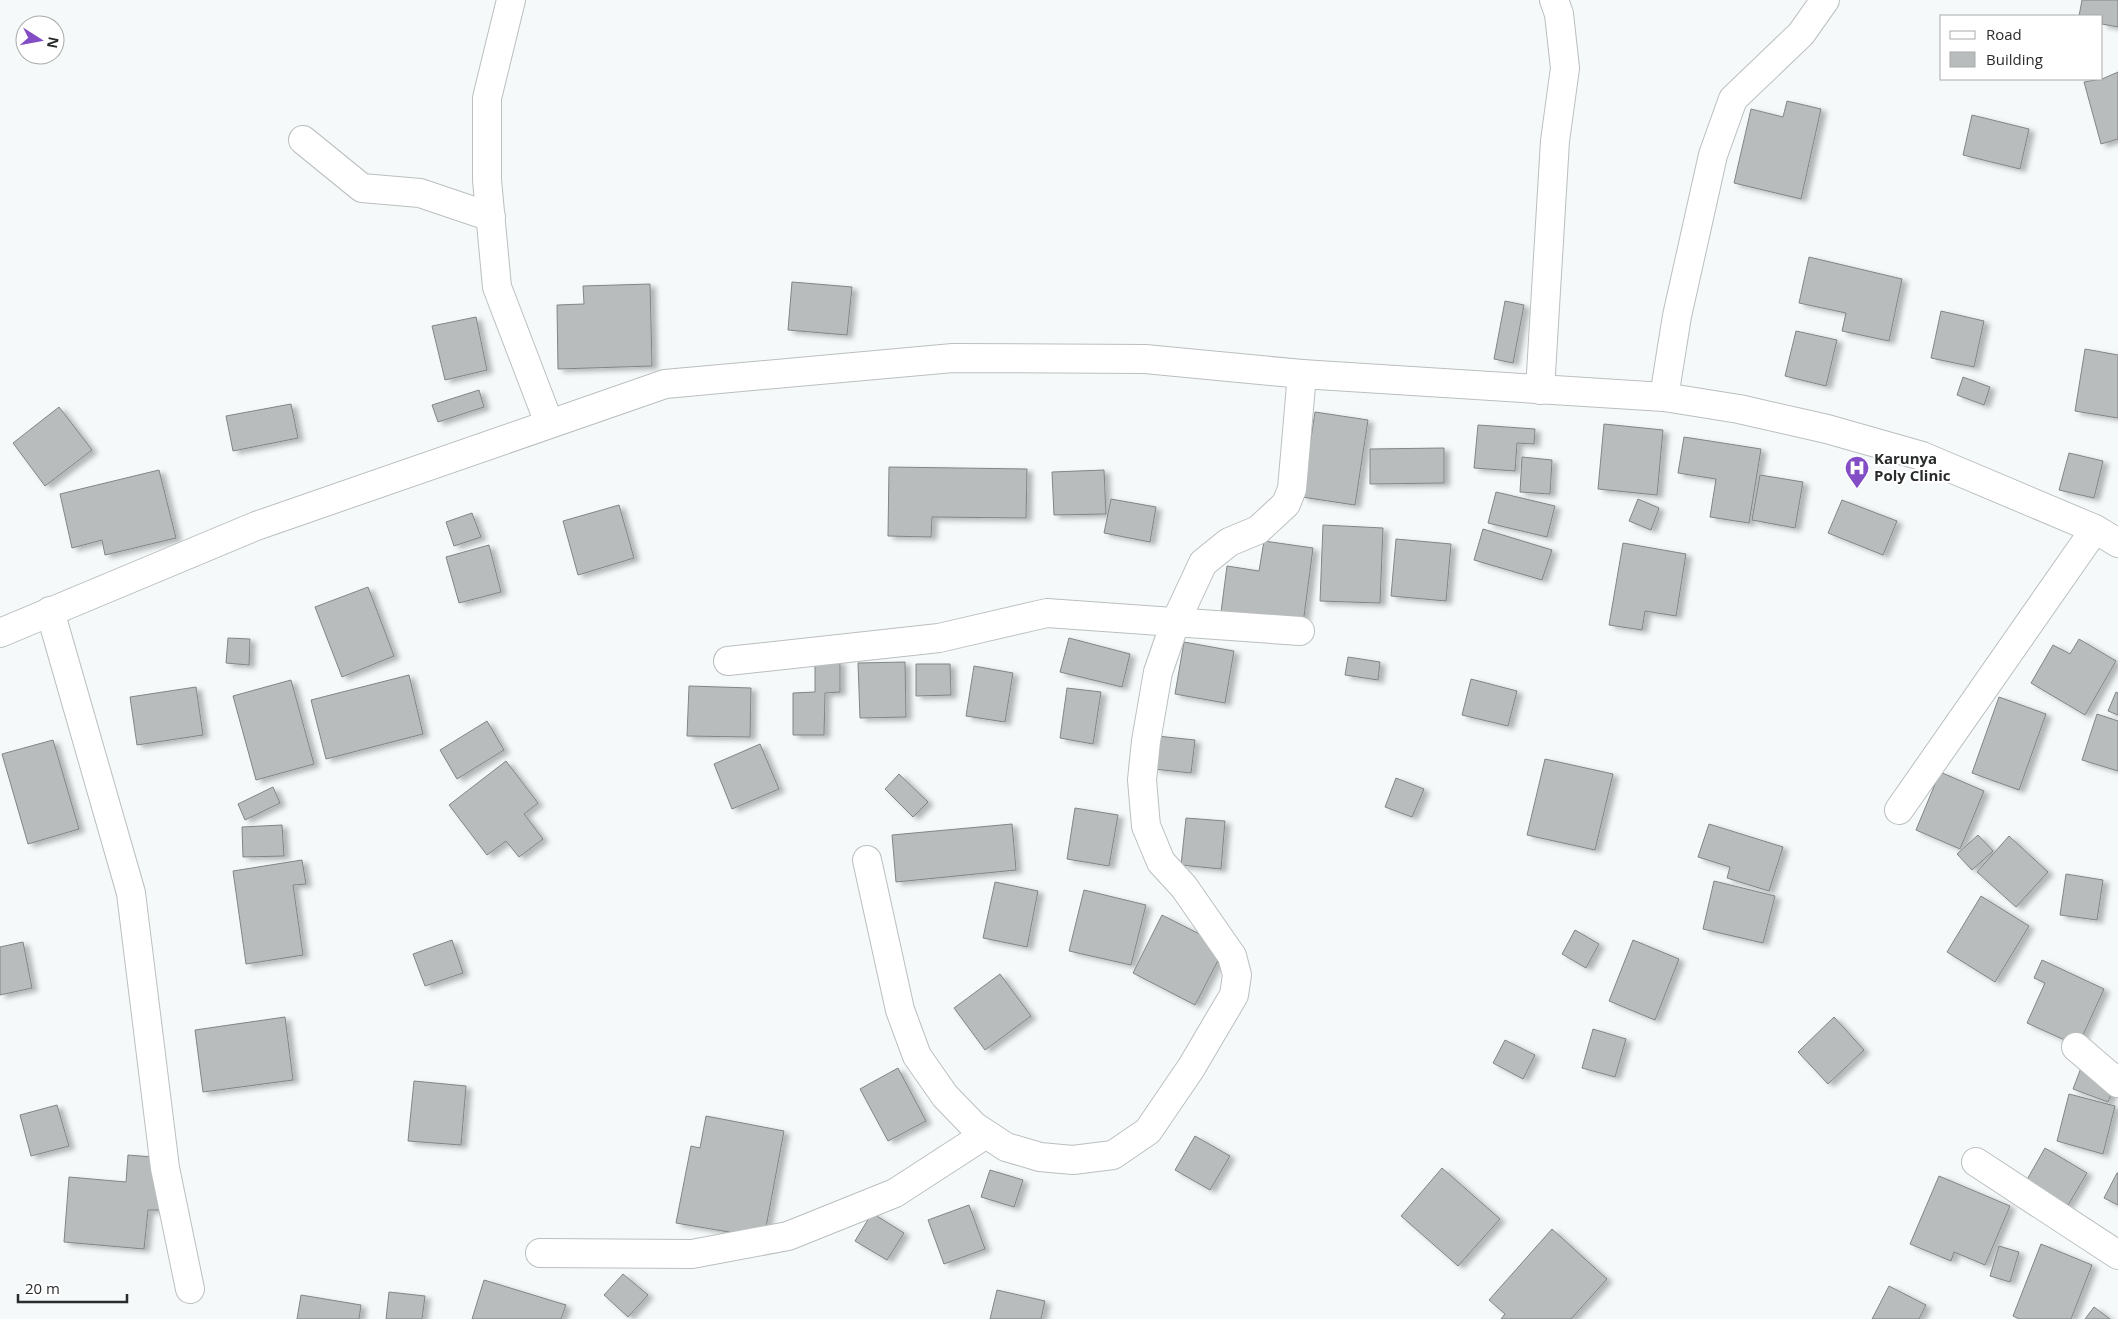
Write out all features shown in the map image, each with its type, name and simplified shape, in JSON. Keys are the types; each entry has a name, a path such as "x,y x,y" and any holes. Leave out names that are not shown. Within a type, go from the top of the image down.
{"street":[{"path":"512,0 487,98 487,180 498,287 549,423"},
{"path":"1540,390 1555,141 1565,68 1559,14 1554,0"},
{"path":"1664,397 1677,316 1713,155 1733,99 1801,34 1825,0"},
{"path":"303,140 362,188 420,193 491,217"},
{"path":"0,633 256,526 665,384 953,358 1146,359 1302,374 1664,397 1739,409 1828,429 1922,456 2095,529 2118,543"},
{"path":"867,860 900,1010 916,1056 945,1096 974,1126 1006,1148 1040,1157 1073,1160 1113,1155 1148,1130 1191,1068 1234,995 1237,975 1232,956 1184,887 1161,862 1146,826 1142,780 1146,741 1158,672 1175,624 1203,563 1229,542 1258,530 1286,504 1292,489 1302,374"},
{"path":"1899,810 2095,529"},
{"path":"50,612 131,893 165,1168 190,1288"},
{"path":"728,661 939,638 1047,613 1175,624 1300,631"},
{"path":"2076,1046 2118,1083"},
{"path":"540,1253 692,1254 788,1236 895,1193 986,1134"},
{"path":"1976,1162 2118,1255"}],"building":[{"path":"2082,0 2118,0 2118,27 2103,24 2103,15 2079,15"},
{"path":"2118,72 2118,139 2101,144 2084,82 2103,79"},
{"path":"1787,101 1821,109 1801,199 1734,183 1751,109 1783,117"},
{"path":"1972,115 2029,129 2020,169 1963,155"},
{"path":"1809,257 1902,279 1889,341 1842,331 1846,313 1799,303"},
{"path":"792,282 852,287 847,335 788,330"},
{"path":"650,284 652,366 558,369 557,305 584,304 583,286"},
{"path":"1505,301 1524,305 1513,363 1494,359"},
{"path":"1941,311 1984,321 1974,367 1931,358"},
{"path":"476,317 487,370 445,380 432,326"},
{"path":"1796,331 1837,340 1826,386 1785,376"},
{"path":"2085,349 2118,355 2118,418 2075,411"},
{"path":"1963,377 1990,387 1984,405 1957,395"},
{"path":"479,390 484,407 438,422 432,405"},
{"path":"291,404 298,438 233,451 226,416"},
{"path":"59,407 92,450 45,486 13,443"},
{"path":"1315,412 1368,420 1355,505 1302,497"},
{"path":"1604,424 1663,430 1657,495 1598,489"},
{"path":"1478,425 1535,429 1534,444 1517,443 1515,471 1474,468"},
{"path":"1684,437 1761,449 1749,523 1710,517 1716,479 1678,473"},
{"path":"1444,448 1444,483 1370,484 1370,449"},
{"path":"2069,453 2103,461 2094,498 2059,490"},
{"path":"1522,457 1552,460 1550,494 1520,492"},
{"path":"889,467 1027,469 1026,518 932,517 931,537 888,536"},
{"path":"159,470 176,538 105,555 102,540 72,548 60,494"},
{"path":"1104,470 1106,514 1054,515 1052,472"},
{"path":"1760,475 1803,482 1795,528 1752,520"},
{"path":"1496,492 1555,506 1547,537 1488,523"},
{"path":"1111,499 1156,507 1150,542 1104,533"},
{"path":"1638,499 1659,508 1651,530 1629,521"},
{"path":"1842,500 1897,521 1883,555 1828,533"},
{"path":"619,505 634,558 578,575 563,521"},
{"path":"472,513 481,537 454,546 446,522"},
{"path":"1323,525 1383,528 1380,603 1320,601"},
{"path":"1483,529 1552,550 1542,580 1474,560"},
{"path":"1396,539 1451,544 1446,601 1391,596"},
{"path":"1264,541 1313,548 1303,624 1221,612 1227,566 1259,571"},
{"path":"1623,543 1686,554 1676,616 1645,611 1642,630 1609,625"},
{"path":"489,545 501,592 459,603 446,557"},
{"path":"368,587 394,656 342,677 315,607"},
{"path":"228,638 250,639 249,665 226,663"},
{"path":"1069,638 1130,654 1122,687 1060,672"},
{"path":"2079,639 2116,661 2085,715 2031,683 2053,645 2070,654"},
{"path":"1184,642 1234,651 1225,703 1175,694"},
{"path":"1348,657 1380,662 1378,680 1345,675"},
{"path":"815,661 840,661 840,692 825,693 824,735 793,735 793,693 815,692"},
{"path":"905,662 906,717 860,718 858,663"},
{"path":"916,664 950,664 951,695 916,696"},
{"path":"974,666 1013,673 1005,722 966,716"},
{"path":"409,675 423,734 326,759 311,700"},
{"path":"1471,679 1517,691 1508,726 1462,715"},
{"path":"291,680 314,764 256,780 233,696"},
{"path":"689,686 751,688 750,737 687,736"},
{"path":"196,687 203,735 137,745 130,697"},
{"path":"1067,688 1101,692 1093,744 1060,738"},
{"path":"2116,692 2118,693 2118,715 2108,711"},
{"path":"1999,697 2046,714 2019,790 1972,773"},
{"path":"2097,714 2118,721 2118,771 2082,760"},
{"path":"487,721 504,750 457,779 440,750"},
{"path":"1157,736 1195,740 1191,773 1154,769"},
{"path":"53,740 79,829 28,844 2,754"},
{"path":"760,744 779,789 732,809 714,764"},
{"path":"1545,759 1613,774 1595,850 1527,835"},
{"path":"506,761 538,803 524,814 543,839 519,857 506,841 487,855 449,805"},
{"path":"1940,772 1984,791 1960,849 1916,830"},
{"path":"899,774 928,802 913,817 885,789"},
{"path":"1396,778 1424,789 1412,817 1385,807"},
{"path":"273,787 280,803 245,820 238,804"},
{"path":"1075,808 1118,815 1109,866 1067,859"},
{"path":"1186,818 1225,821 1221,869 1181,865"},
{"path":"1012,824 1016,870 896,882 892,835"},
{"path":"1709,824 1783,847 1769,891 1727,878 1730,867 1698,857"},
{"path":"282,825 284,856 243,857 242,827"},
{"path":"1978,835 1993,851 1972,870 1957,854"},
{"path":"2009,836 2048,872 2016,907 1977,872"},
{"path":"302,860 306,884 293,885 303,955 246,964 233,871"},
{"path":"2066,874 2103,880 2097,920 2060,915"},
{"path":"1714,881 1775,896 1763,943 1703,929"},
{"path":"995,882 1038,891 1027,947 983,938"},
{"path":"1084,890 1146,905 1131,965 1069,951"},
{"path":"1981,896 2029,926 1995,982 1947,952"},
{"path":"1162,915 1225,947 1195,1005 1133,973"},
{"path":"1575,930 1599,944 1586,968 1562,954"},
{"path":"452,940 463,973 425,986 413,954"},
{"path":"1633,940 1679,959 1655,1020 1609,1001"},
{"path":"23,942 32,988 0,995 0,947"},
{"path":"2042,960 2104,989 2078,1046 2027,1023 2045,983 2034,978"},
{"path":"1000,974 1031,1016 985,1050 954,1008"},
{"path":"285,1017 293,1080 203,1092 195,1030"},
{"path":"1834,1017 1864,1050 1828,1084 1798,1052"},
{"path":"1593,1029 1626,1039 1615,1077 1582,1068"},
{"path":"1505,1040 1535,1055 1523,1079 1493,1063"},
{"path":"898,1068 926,1121 888,1141 860,1089"},
{"path":"2081,1068 2116,1082 2108,1102 2073,1089"},
{"path":"414,1081 466,1086 461,1145 408,1141"},
{"path":"2069,1094 2115,1106 2103,1154 2057,1141"},
{"path":"57,1105 69,1146 31,1156 20,1115"},
{"path":"706,1116 784,1131 764,1238 676,1223 691,1146 700,1148"},
{"path":"1195,1136 1230,1156 1210,1190 1175,1170"},
{"path":"2045,1148 2087,1173 2067,1207 2025,1183"},
{"path":"128,1155 164,1158 160,1210 148,1210 144,1249 64,1242 69,1177 126,1182"},
{"path":"1442,1168 1500,1219 1458,1266 1401,1216"},
{"path":"990,1170 1023,1180 1014,1207 981,1197"},
{"path":"2118,1173 2118,1205 2104,1198"},
{"path":"1939,1176 2010,1206 1985,1265 1954,1252 1951,1261 1910,1244"},
{"path":"969,1205 985,1249 944,1264 928,1220"},
{"path":"872,1213 904,1233 887,1260 855,1241"},
{"path":"1552,1229 1607,1279 1571,1319 1501,1319 1505,1314 1489,1300"},
{"path":"2041,1244 2092,1265 2071,1319 2019,1319 2013,1316"},
{"path":"1999,1246 2019,1252 2010,1282 1990,1276"},
{"path":"623,1274 648,1295 628,1317 604,1295"},
{"path":"484,1280 566,1305 561,1319 472,1319"},
{"path":"1889,1286 1926,1305 1919,1319 1872,1319"},
{"path":"997,1290 1045,1301 1041,1319 990,1319"},
{"path":"389,1292 425,1296 422,1319 386,1319"},
{"path":"301,1295 361,1305 359,1319 297,1319"},
{"path":"2094,1307 2110,1319 2085,1319"}],"place":[{"name":"Karunya Poly Clinic","path":"1857,489"}]}
